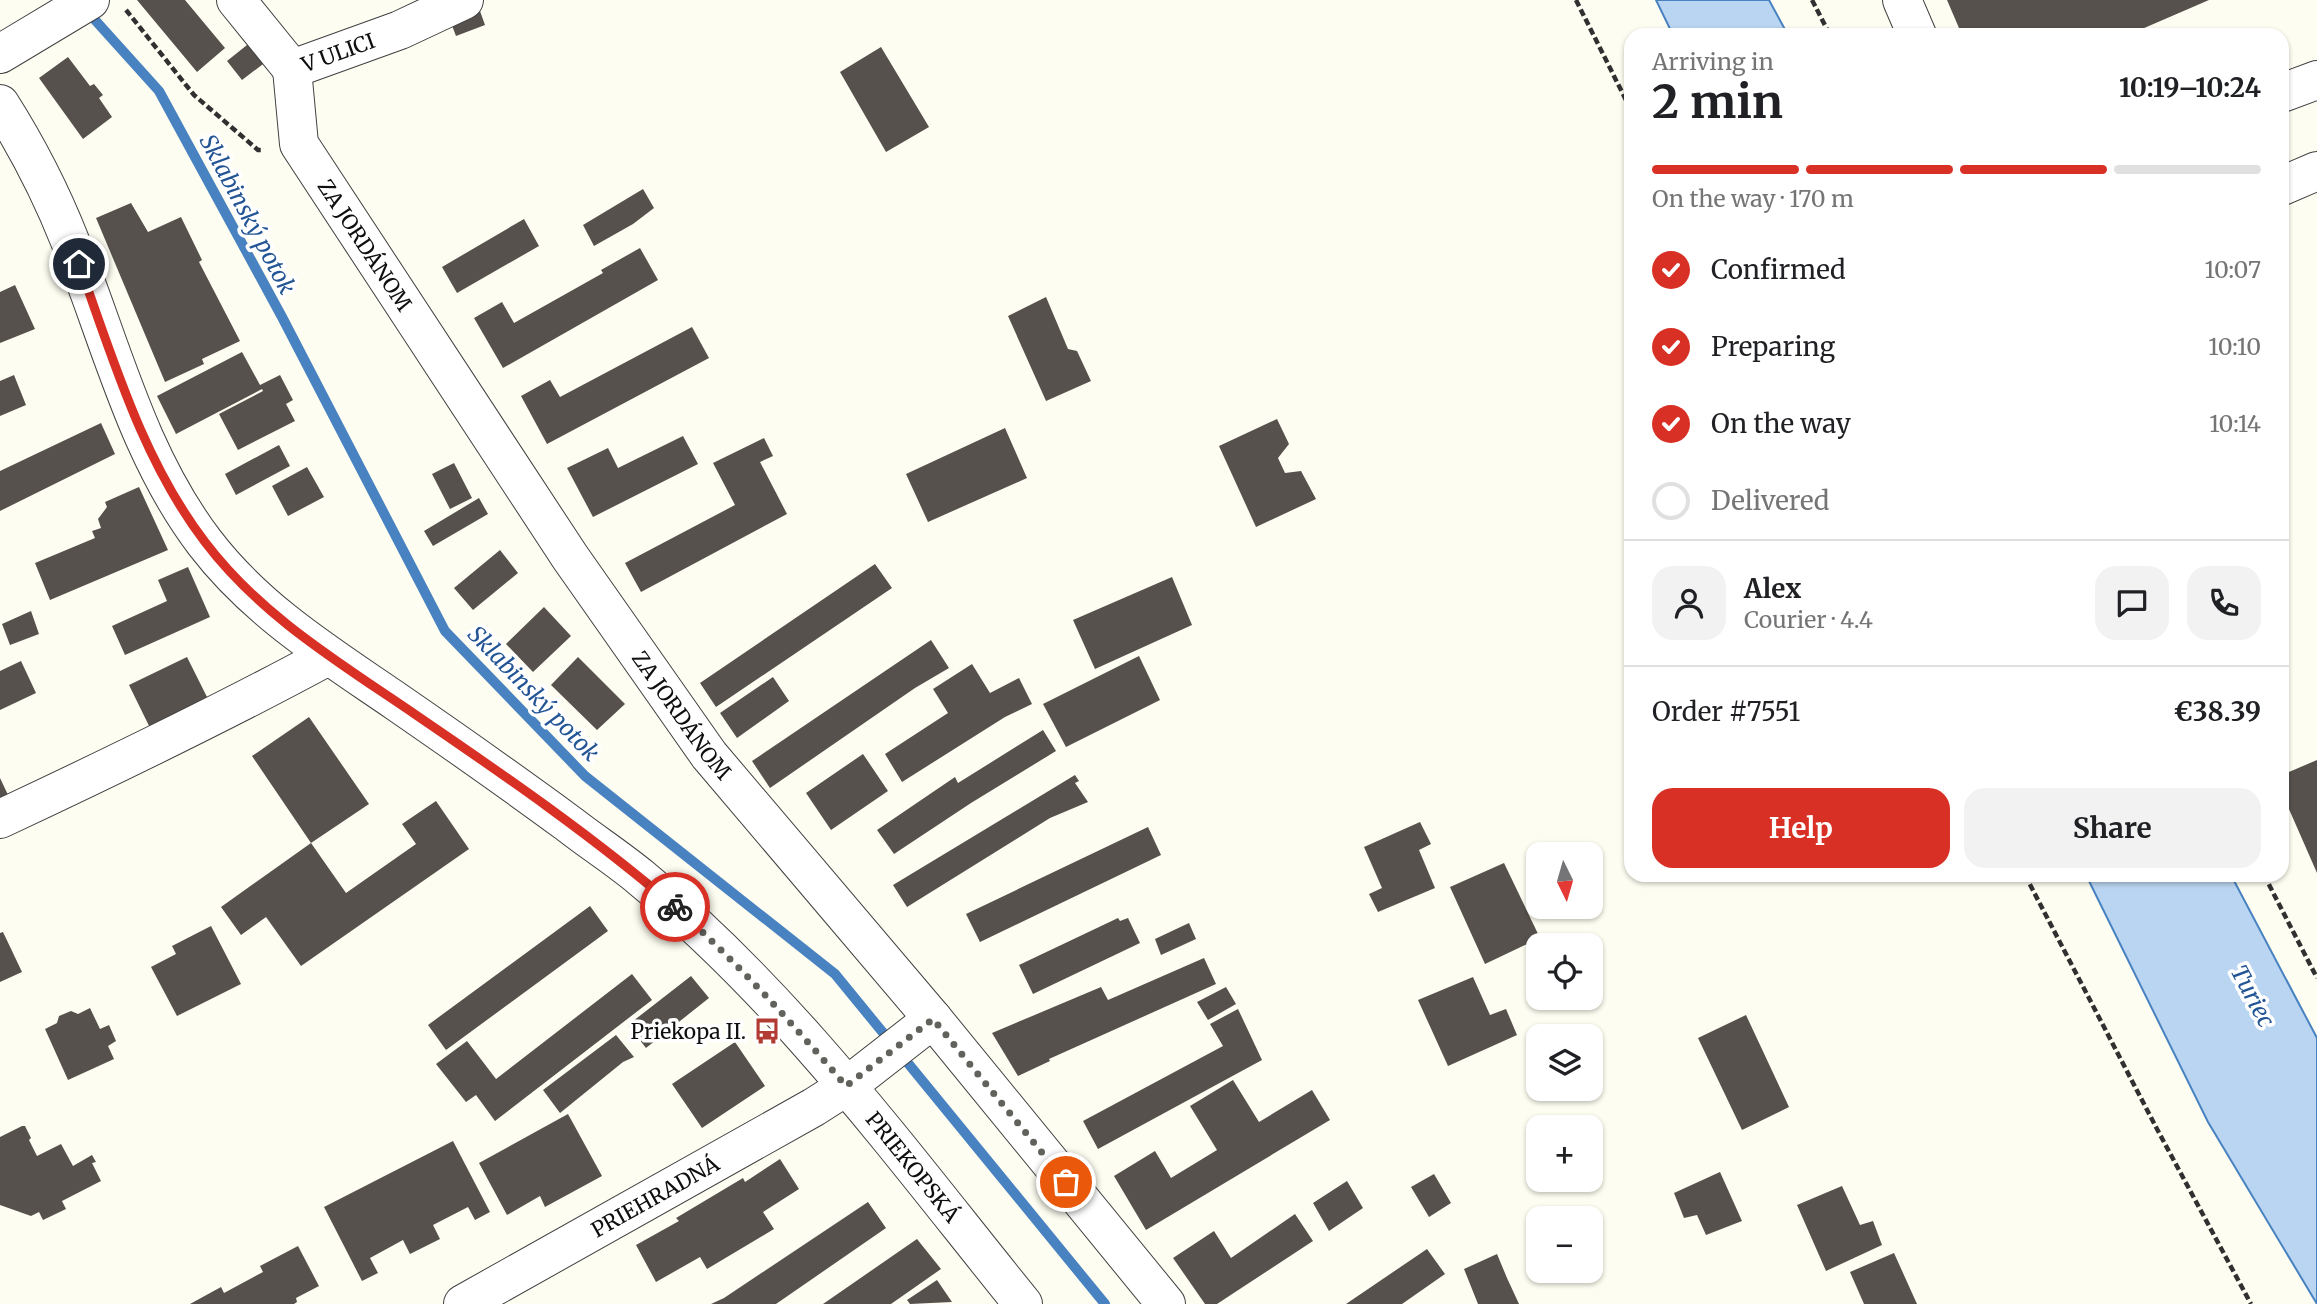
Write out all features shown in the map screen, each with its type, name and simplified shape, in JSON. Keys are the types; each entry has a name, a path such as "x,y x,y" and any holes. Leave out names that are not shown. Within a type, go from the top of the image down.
{"street":[{"path":"0,54 90,0"},
{"name":"V ULICI","path":"236,0 292,69 400,30 464,0"},
{"path":"1902,0 1914,28"},
{"name":"ZA JORDÁNOM","path":"292,69 299,145 302,150 570,557 709,755 933,1019 1166,1304"},
{"path":"2289,90 2317,80"},
{"name":"PRIEKOPSKÁ","path":"0,104 44,180 70,241 138,426 179,503 205,542 239,583 272,614 328,656 481,760 638,876 722,949 782,1012 860,1075 1023,1304"},
{"path":"2289,183 2317,172"},
{"path":"0,819 118,764 328,656"},
{"name":"PRIEHRADNÁ","path":"463,1304 814,1107 933,1019"}],"path":[{"path":"118,0 194,95 258,150 302,150"},
{"path":"1576,0 1624,96"},
{"path":"1812,0 1826,28"},
{"path":"2029,882 2157,1129 2253,1304"},
{"path":"2268,882 2317,978"}],"water":[{"path":"1656,0 1769,0 1784,28 1670,28"},
{"name":"Turiec","path":"2089,882 2235,882 2317,1038 2317,1304 2208,1122"}],"building":[{"path":"137,0 185,0 225,48 197,72"},
{"path":"1947,0 2209,0 2144,28 1959,28"},
{"path":"480,11 485,25 456,36 451,23"},
{"path":"252,41 267,61 242,80 227,61"},
{"path":"881,47 929,127 886,152 840,72"},
{"path":"68,57 90,86 94,84 103,95 99,98 112,117 83,139 39,78"},
{"path":"643,189 654,208 633,224 594,246 583,225"},
{"path":"131,203 148,232 181,217 202,260 199,262 240,341 202,359 204,364 165,382 96,218"},
{"path":"524,219 539,246 457,293 442,267"},
{"path":"640,248 658,280 503,368 474,318 502,302 514,323 603,273 601,270"},
{"path":"15,285 35,329 0,343 0,292"},
{"path":"1046,297 1068,349 1077,351 1091,381 1046,401 1008,316"},
{"path":"692,327 709,358 547,444 521,396 550,380 560,397"},
{"path":"242,352 260,385 280,375 293,400 286,404 295,421 238,450 219,414 263,391 262,389 176,434 157,396"},
{"path":"14,375 26,405 0,416 0,381"},
{"path":"1277,419 1289,444 1278,458 1285,473 1301,471 1316,499 1256,527 1219,446"},
{"path":"101,423 115,454 0,511 0,471"},
{"path":"1005,428 1027,478 928,522 906,474"},
{"path":"683,436 698,464 593,517 567,468 608,448 618,468"},
{"path":"764,438 773,456 760,462 787,514 641,592 625,563 735,505 713,463"},
{"path":"279,445 290,466 236,495 225,474"},
{"path":"454,463 472,498 450,509 432,474"},
{"path":"307,467 324,497 288,516 272,486"},
{"path":"139,487 168,550 50,600 35,563 95,538 92,531 101,528 98,519 107,507 105,502"},
{"path":"479,498 488,514 433,546 424,531"},
{"path":"500,550 518,573 473,610 454,588"},
{"path":"875,564 892,588 716,707 700,683"},
{"path":"188,567 210,617 125,655 112,626 167,601 158,580"},
{"path":"1172,577 1192,625 1095,669 1073,620"},
{"path":"544,607 571,636 533,672 506,644"},
{"path":"31,611 39,634 10,645 2,624"},
{"path":"931,640 949,668 915,688 770,788 752,761"},
{"path":"1139,656 1160,700 1066,747 1043,704"},
{"path":"187,657 210,703 152,732 129,685"},
{"path":"578,657 625,704 597,730 551,685"},
{"path":"21,661 36,693 0,710 0,671"},
{"path":"972,664 990,693 1019,678 1032,704 1005,717 902,782 885,754 948,713 933,689"},
{"path":"773,677 789,701 737,738 720,713"},
{"path":"309,717 369,804 311,843 252,756"},
{"path":"1043,730 1056,751 894,854 877,830 955,777 958,783"},
{"path":"863,754 888,791 831,830 806,793"},
{"path":"2317,760 2317,873 2289,809 2289,772"},
{"path":"1075,775 1079,781 1075,783 1088,802 1050,818 907,907 893,885"},
{"path":"0,778 9,797 0,801"},
{"path":"436,801 469,849 301,966 266,917 241,935 221,907 311,843 346,893 416,844 402,824"},
{"path":"1420,822 1431,844 1419,850 1435,888 1378,912 1369,894 1382,888 1364,847"},
{"path":"1148,827 1161,855 980,942 966,914"},
{"path":"1504,863 1526,909 1526,919 1531,919 1538,933 1526,933 1526,945 1485,964 1450,887"},
{"path":"590,906 608,931 446,1050 428,1025"},
{"path":"1118,918 1120,921 1128,918 1140,943 1033,994 1019,965"},
{"path":"1189,923 1196,939 1161,955 1155,939"},
{"path":"211,926 241,984 177,1016 151,967 176,954 172,946"},
{"path":"3,932 22,972 0,982 0,933"},
{"path":"1204,958 1216,984 1049,1059 1050,1061 1018,1076 992,1033 1101,987 1108,1000"},
{"path":"632,974 652,1000 495,1121 476,1095 466,1102 436,1064 467,1041 496,1079"},
{"path":"691,976 709,998 646,1048 628,1025"},
{"path":"1473,977 1490,1015 1506,1009 1517,1035 1448,1066 1418,1000"},
{"path":"1226,987 1236,1004 1208,1020 1197,1002"},
{"path":"90,1008 100,1029 109,1025 116,1041 108,1046 114,1059 68,1080 45,1029 57,1023 59,1016 71,1011 78,1014"},
{"path":"1238,1009 1262,1060 1098,1149 1083,1121 1223,1046 1210,1024"},
{"path":"1746,1015 1789,1107 1742,1130 1698,1038"},
{"path":"616,1035 634,1057 623,1062 560,1113 543,1090"},
{"path":"735,1042 765,1086 702,1128 672,1084"},
{"path":"1233,1080 1259,1122 1312,1090 1330,1120 1146,1230 1114,1176 1155,1151 1171,1178 1217,1150 1190,1106"},
{"path":"568,1114 602,1176 545,1207 540,1196 507,1215 479,1163"},
{"path":"25,1126 31,1138 29,1140 37,1156 61,1144 73,1166 92,1155 96,1162 92,1163 101,1181 62,1201 66,1209 43,1220 39,1212 31,1216 0,1205 0,1137"},
{"path":"453,1141 490,1212 475,1220 468,1207 433,1225 440,1239 410,1254 403,1240 370,1258 378,1273 362,1281 324,1207"},
{"path":"780,1159 799,1189 763,1212 774,1229 707,1269 700,1257 656,1282 636,1245 679,1221 676,1218 743,1178 745,1182"},
{"path":"1720,1172 1742,1221 1706,1235 1697,1215 1684,1218 1674,1193"},
{"path":"1434,1174 1451,1203 1429,1217 1411,1187"},
{"path":"1347,1181 1363,1208 1329,1231 1313,1203"},
{"path":"1842,1186 1860,1225 1873,1221 1882,1245 1826,1271 1797,1205"},
{"path":"868,1202 886,1228 776,1304 711,1304 724,1298"},
{"path":"1295,1214 1313,1241 1217,1304 1205,1304 1173,1258 1214,1231 1231,1258"},
{"path":"917,1239 941,1269 891,1304 823,1304"},
{"path":"298,1246 319,1286 296,1298 297,1302 294,1304 190,1304 221,1287 224,1293 263,1272 260,1266"},
{"path":"1427,1249 1445,1274 1402,1304 1346,1304"},
{"path":"1894,1253 1917,1304 1864,1304 1850,1272"},
{"path":"1497,1254 1519,1304 1478,1304 1464,1269"},
{"path":"937,1280 952,1302 910,1304 907,1300"}],"waterway":[{"name":"Sklabinský potok","path":"86,10 159,91 282,317 445,631 585,776 835,974 1105,1304"}],"way so far":[{"path":"675,907 722,949 782,1012 846,1086 933,1019 1066,1182"}],"place":[{"name":"Priekopa II.","path":"767,1031"}],"route":[{"path":"79,264 138,426 179,503 205,542 239,583 309,643 481,760 638,876 675,907"}]}
